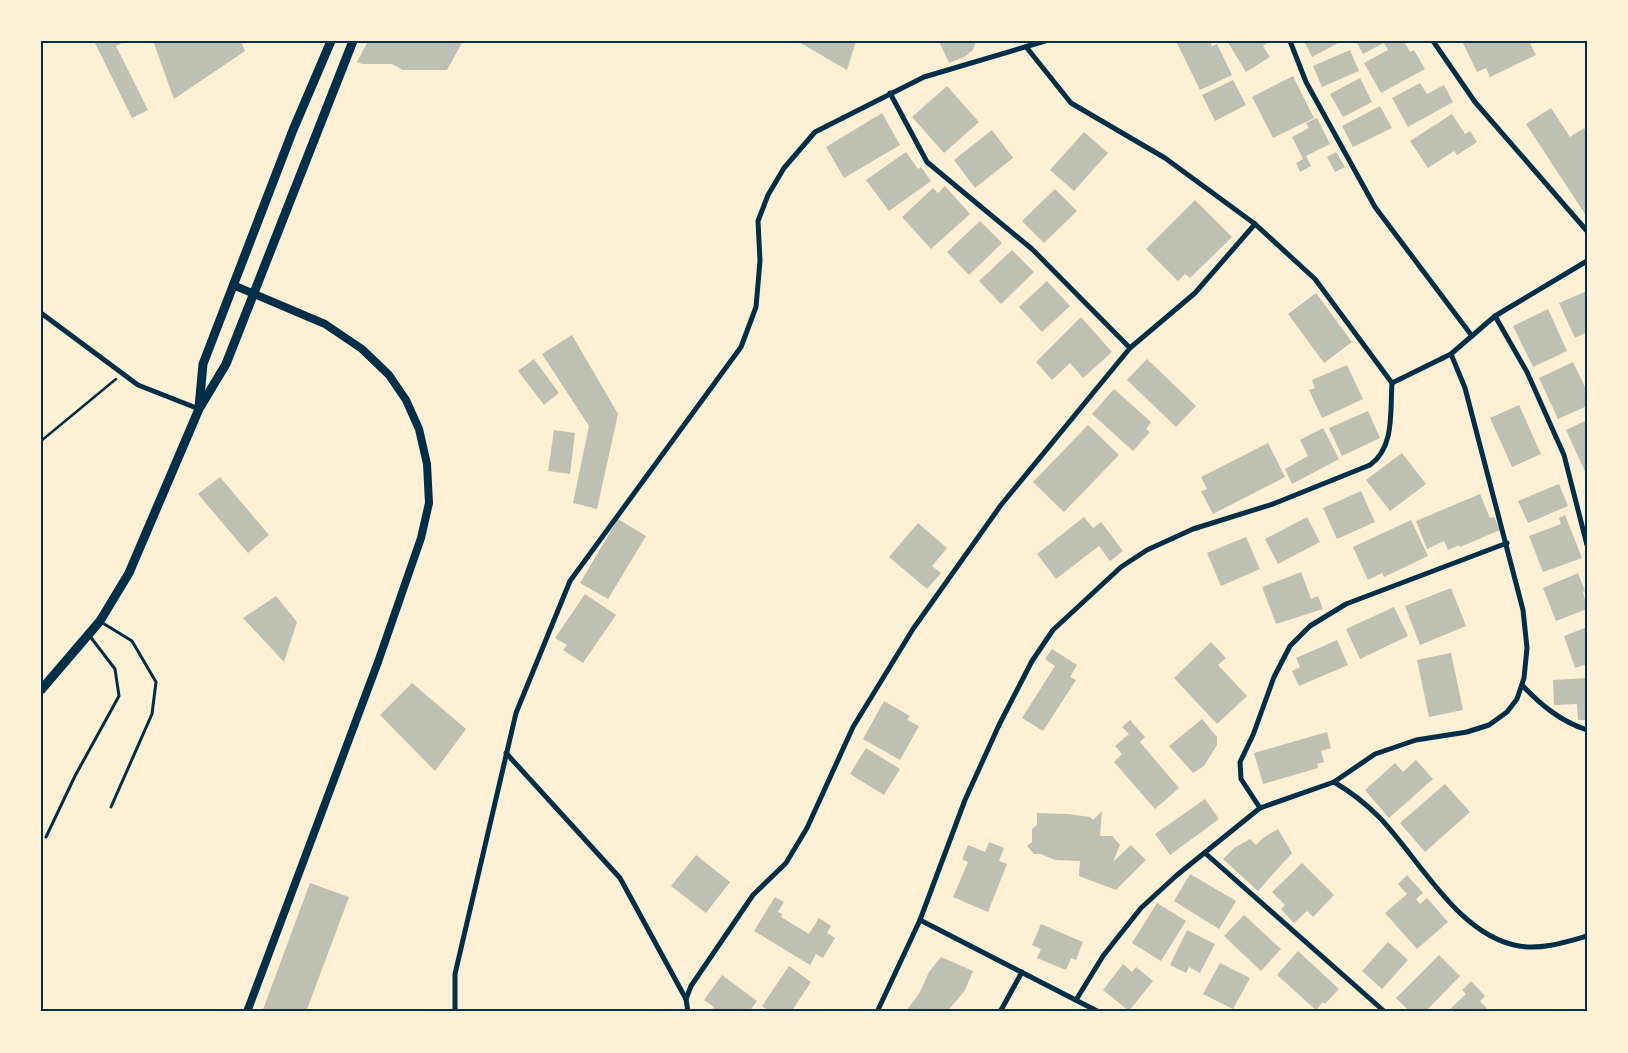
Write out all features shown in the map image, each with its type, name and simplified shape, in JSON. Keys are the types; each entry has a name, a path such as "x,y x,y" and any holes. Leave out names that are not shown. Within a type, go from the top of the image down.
{"main road":[{"path":"199,409 203,364 331,41"},
{"path":"41,690 100,621 129,573 199,409 226,364 353,41"}],"street":[{"path":"456,1012 456,974 516,712 570,581 741,346 756,307 760,261 758,221 768,195 784,168 815,132 890,93 933,75 1045,41"},
{"path":"1290,41 1306,82 1375,207 1472,336"},
{"path":"1433,41 1475,102 1587,232"},
{"path":"877,1012 920,920 964,800 999,724 1032,661 1053,630 1121,567 1147,550 1193,529 1273,504 1370,465 1379,458 1388,440 1392,383 1315,279 1255,224 1165,158 1071,103 1027,48"},
{"path":"890,93 927,162 1032,249 1130,348"},
{"path":"686,999 691,986 753,895 786,863 807,828 854,727 914,629 1001,504 1130,348 1196,293 1255,224"},
{"path":"1392,383 1451,354 1495,316 1587,260"},
{"path":"233,285 325,324 362,349 389,375 406,400 419,429 426,464 429,503 421,538 378,662 247,1012"},
{"path":"41,313 138,384 199,409"},
{"path":"1495,316 1527,372 1564,456 1587,545"},
{"path":"1076,1000 1103,956 1141,908 1177,875 1260,808 1334,782 1375,754 1416,740 1467,732 1489,725 1507,712 1517,699 1522,685 1527,648 1523,610 1465,388 1451,354"},
{"path":"1260,808 1241,779 1240,762 1253,735 1274,677 1290,646 1310,626 1346,604 1506,543"},
{"path":"1522,685 1554,715 1587,730"},
{"path":"506,753 620,878 686,999 688,1012"},
{"path":"1334,782 1359,798 1380,818 1420,868 1468,920 1488,934 1520,946 1564,942 1587,936"},
{"path":"1205,853 1385,1012"},
{"path":"920,920 1099,1012"},
{"path":"1000,1012 1022,972"}],"lane":[{"path":"100,621 132,641 156,682 152,714 111,807"},
{"path":"46,837 75,776 119,696 115,669 89,635"}],"path":[{"path":"41,441 123,373"}],"building":[{"path":"94,41 127,41 116,46 148,110 132,118"},
{"path":"153,41 241,41 245,51 174,99"},
{"path":"368,41 463,41 447,70 403,70 392,64 362,64 357,62"},
{"path":"797,41 856,41 847,70"},
{"path":"939,41 976,41 973,50 964,57 949,63"},
{"path":"1176,41 1210,41 1212,46 1217,44 1232,75 1200,90"},
{"path":"1227,41 1270,41 1263,46 1270,57 1246,72"},
{"path":"1304,41 1342,41 1312,57"},
{"path":"1356,41 1404,41 1410,52 1414,50 1425,69 1381,93 1364,63 1388,50 1384,43 1363,54"},
{"path":"1462,41 1529,41 1536,55 1490,77 1486,68 1477,72"},
{"path":"1350,50 1359,71 1322,87 1313,66"},
{"path":"1293,76 1314,118 1273,138 1252,97"},
{"path":"1360,78 1372,102 1343,117 1330,94"},
{"path":"1233,80 1246,105 1215,121 1202,95"},
{"path":"1420,83 1427,94 1444,85 1453,102 1408,127 1392,98"},
{"path":"947,86 979,122 944,153 912,117"},
{"path":"1380,106 1392,128 1353,147 1342,126"},
{"path":"1551,108 1570,137 1584,128 1587,132 1585,214 1526,124"},
{"path":"882,113 900,145 844,178 826,147"},
{"path":"1452,114 1465,134 1470,131 1477,142 1457,155 1454,151 1428,168 1410,141"},
{"path":"1317,118 1330,144 1306,156 1311,166 1300,172 1296,163 1303,159 1292,137 1309,128 1306,123"},
{"path":"992,130 1013,158 975,188 954,160"},
{"path":"1084,132 1108,153 1074,191 1050,170"},
{"path":"906,152 918,169 921,167 931,181 889,211 866,180"},
{"path":"1336,152 1345,167 1335,172 1327,157"},
{"path":"945,186 970,214 931,249 902,217 933,188 938,193"},
{"path":"1055,189 1077,211 1044,243 1022,221"},
{"path":"1195,200 1232,237 1190,278 1185,274 1178,281 1146,249"},
{"path":"980,221 1002,243 969,275 947,252"},
{"path":"1012,250 1034,272 1001,304 979,281"},
{"path":"1047,281 1070,306 1042,332 1019,307"},
{"path":"1587,291 1587,332 1575,338 1559,303"},
{"path":"1316,293 1352,342 1324,363 1288,314"},
{"path":"1548,309 1567,351 1533,367 1513,326"},
{"path":"1081,317 1112,352 1083,378 1070,363 1052,380 1036,362"},
{"path":"572,335 618,414 597,509 573,503 589,426 542,354"},
{"path":"534,359 559,393 544,405 518,371"},
{"path":"1147,359 1196,406 1176,427 1127,380"},
{"path":"1573,362 1587,391 1587,406 1558,419 1539,378"},
{"path":"1347,365 1363,399 1322,418 1309,390 1315,388 1312,380"},
{"path":"1114,389 1151,422 1146,429 1150,432 1133,451 1092,414"},
{"path":"1519,405 1541,454 1512,467 1490,418"},
{"path":"1368,411 1380,438 1342,456 1329,428"},
{"path":"1587,420 1587,476 1566,430"},
{"path":"1088,425 1119,455 1064,512 1033,482"},
{"path":"1323,428 1339,459 1292,484 1285,469 1308,456 1300,440"},
{"path":"554,430 575,433 570,474 548,471"},
{"path":"1268,443 1285,477 1213,514 1201,491 1207,489 1201,477"},
{"path":"1402,453 1426,484 1390,511 1366,480"},
{"path":"220,477 269,535 248,553 198,494"},
{"path":"1559,484 1568,506 1528,523 1518,501"},
{"path":"1361,491 1375,522 1337,539 1323,508"},
{"path":"1480,494 1490,518 1494,517 1500,530 1460,547 1459,545 1448,550 1444,541 1427,549 1416,521"},
{"path":"1565,515 1582,558 1543,572 1529,536 1561,524 1559,518"},
{"path":"1084,517 1093,528 1101,522 1123,551 1110,561 1099,546 1056,579 1037,554"},
{"path":"1307,517 1320,542 1278,564 1265,539"},
{"path":"618,519 646,536 608,599 580,583"},
{"path":"1411,520 1428,556 1384,577 1382,573 1368,580 1353,547"},
{"path":"918,523 947,548 932,566 941,573 927,589 889,557"},
{"path":"1246,537 1260,569 1221,586 1207,553"},
{"path":"1301,572 1311,599 1318,596 1323,609 1276,624 1262,587"},
{"path":"1578,573 1585,591 1583,592 1587,609 1556,621 1543,588"},
{"path":"1451,588 1466,626 1420,645 1405,606"},
{"path":"585,594 616,615 583,663 563,650 567,645 555,638"},
{"path":"276,596 297,622 284,662 243,618"},
{"path":"1394,607 1408,636 1360,659 1346,629"},
{"path":"1587,627 1587,664 1575,668 1564,636"},
{"path":"1337,640 1348,665 1299,686 1292,671 1300,667 1296,658"},
{"path":"1211,642 1226,658 1218,665 1247,696 1217,724 1174,678"},
{"path":"1052,649 1077,665 1070,677 1076,680 1043,731 1022,718 1055,666 1045,659"},
{"path":"1451,653 1463,710 1429,717 1417,660"},
{"path":"1587,678 1587,720 1578,720 1577,704 1554,705 1553,680"},
{"path":"412,683 466,729 435,771 380,715"},
{"path":"884,701 910,716 907,720 919,726 900,760 863,739"},
{"path":"1202,719 1217,737 1217,745 1204,766 1193,773 1169,746"},
{"path":"1130,720 1145,737 1140,742 1179,788 1155,809 1114,762 1122,754 1115,746 1129,734 1122,727"},
{"path":"1327,732 1331,748 1321,751 1324,762 1317,764 1318,768 1263,784 1254,753"},
{"path":"866,748 900,769 884,795 850,774"},
{"path":"1416,760 1433,779 1389,818 1365,790 1395,763 1403,772"},
{"path":"1445,784 1470,812 1425,852 1400,823"},
{"path":"1205,799 1219,819 1170,855 1155,834"},
{"path":"1102,811 1100,836 1112,836 1120,845 1113,862 1131,845 1146,860 1116,890 1079,876 1080,861 1055,860 1041,854 1034,854 1027,846 1032,842 1032,829 1037,825 1037,813 1068,814 1090,817 1093,820"},
{"path":"1278,829 1292,853 1258,891 1223,859 1234,848 1250,839 1256,845 1263,838"},
{"path":"989,842 1004,848 999,861 1007,864 988,912 953,897 968,862 962,859 968,845 985,852"},
{"path":"696,855 730,882 706,913 671,886"},
{"path":"1302,863 1334,895 1313,917 1307,911 1294,923 1281,909 1285,905 1272,892"},
{"path":"1190,874 1236,901 1219,929 1174,901"},
{"path":"1407,875 1423,893 1416,899 1420,904 1427,898 1448,922 1417,949 1385,913 1407,894 1398,884"},
{"path":"310,883 349,897 306,1012 262,1012"},
{"path":"775,897 784,902 778,912 782,914 781,917 809,934 819,918 831,926 827,933 835,938 823,958 816,954 810,965 754,931"},
{"path":"1157,903 1186,921 1161,961 1132,943"},
{"path":"1244,915 1281,949 1261,971 1224,936"},
{"path":"1041,924 1083,942 1076,960 1071,958 1066,970 1037,958 1041,949 1032,945"},
{"path":"1187,930 1215,944 1200,973 1189,967 1186,973 1170,965"},
{"path":"1388,942 1408,960 1382,989 1362,971"},
{"path":"1298,951 1339,989 1325,1004 1323,1002 1316,1010 1277,975"},
{"path":"1439,955 1460,976 1425,1012 1410,1012 1396,998"},
{"path":"941,957 973,971 965,990 947,1012 905,1012 919,994 929,972"},
{"path":"1220,963 1250,978 1233,1009 1203,994"},
{"path":"1123,964 1132,972 1136,967 1153,981 1129,1011 1103,990"},
{"path":"789,966 811,982 791,1012 770,1012 762,1006"},
{"path":"722,975 757,1001 749,1012 710,1012 714,1007 704,1000"},
{"path":"1471,981 1485,996 1480,1001 1490,1012 1447,1012 1466,994 1462,990"}]}
